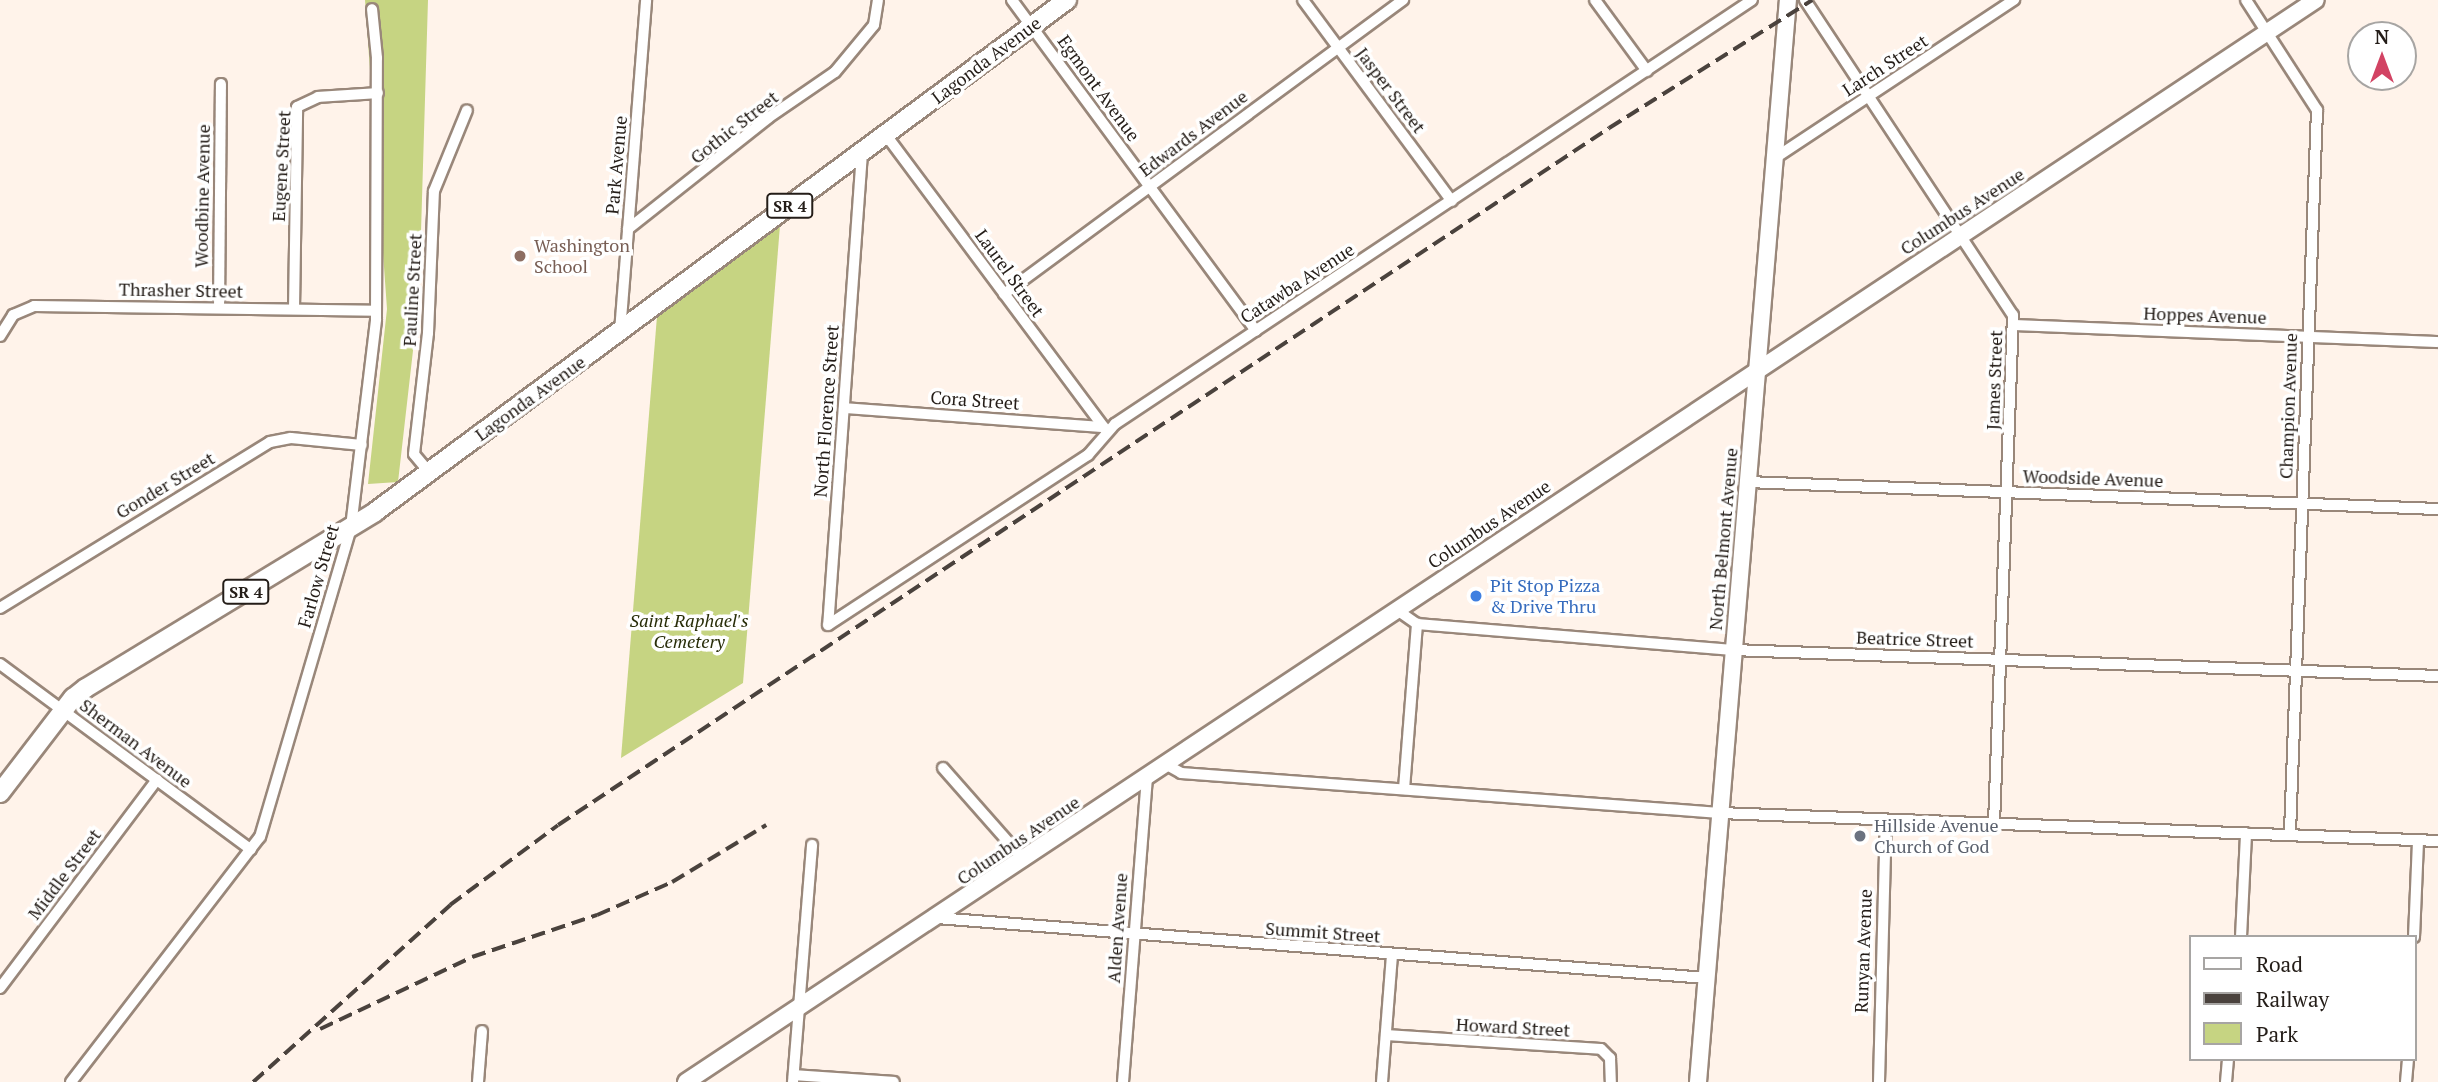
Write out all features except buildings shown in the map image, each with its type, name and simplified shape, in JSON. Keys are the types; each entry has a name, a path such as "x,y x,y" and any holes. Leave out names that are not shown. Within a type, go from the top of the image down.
{"main road":[{"name":"Lagonda Avenue","path":"0,793 63,710 86,688 351,527 620,332 1067,0"}],"street":[{"name":"Park Avenue","path":"620,332 646,0"},
{"name":"Gothic Street","path":"628,229 768,118 835,72 866,38 881,0"},
{"name":"Egmont Avenue","path":"1012,0 1256,331"},
{"name":"Jasper Street","path":"1303,0 1452,201"},
{"name":"Edwards Avenue","path":"1004,294 1404,0"},
{"path":"1595,0 1647,71"},
{"name":"Catawba Avenue","path":"867,599 1088,455 1105,429 1752,0"},
{"name":"North Belmont Avenue","path":"1698,1082 1788,0"},
{"name":"James Street","path":"1805,0 2010,305 2013,325 1994,824"},
{"name":"Larch Street","path":"1775,158 2014,0"},
{"name":"Champion Avenue","path":"2246,0 2317,110 2290,834"},
{"name":"Columbus Avenue","path":"686,1082 937,918 1757,369 2315,0"},
{"name":"Farlow Street","path":"71,1082 251,850 264,825 340,552 351,527 376,311 378,93 372,9"},
{"name":"Woodbine Avenue","path":"219,308 221,84"},
{"name":"Eugene Street","path":"294,309 297,107 318,97 378,93"},
{"name":"Pauline Street","path":"429,472 414,454 428,333 434,191 467,110"},
{"name":"Laurel Street","path":"886,135 1105,429"},
{"name":"North Florence Street","path":"862,153 828,625 867,599"},
{"name":"Thrasher Street","path":"0,336 13,315 34,306 376,311"},
{"name":"Hoppes Avenue","path":"2013,325 2438,342"},
{"name":"Cora Street","path":"844,408 1105,429"},
{"name":"Gonder Street","path":"0,608 270,442 291,438 362,445"},
{"name":"Woodside Avenue","path":"1747,482 2438,509"},
{"name":"Beatrice Street","path":"1397,610 1418,624 1733,650 2438,676"},
{"path":"1405,789 1418,624"},
{"name":"Sherman Avenue","path":"0,664 251,850"},
{"path":"1165,764 1181,774 1720,813 2438,841"},
{"path":"943,768 1024,860"},
{"name":"Alden Avenue","path":"1124,1082 1147,777"},
{"name":"Middle Street","path":"0,988 157,780"},
{"name":"Runyan Avenue","path":"1879,1082 1886,820"},
{"path":"2241,935 2246,833"},
{"path":"2414,935 2418,840"},
{"path":"812,845 793,1078 894,1082"},
{"name":"Summit Street","path":"937,918 1707,978"},
{"path":"1382,1082 1392,954"},
{"path":"478,1082 482,1031"},
{"name":"Howard Street","path":"1386,1035 1601,1049 1611,1058 1611,1082"},
{"path":"2226,1082 2228,1061"},
{"path":"2406,1082 2408,1061"}],"green space":[{"path":"365,0 428,0 419,298 398,482 368,484 387,309"},
{"name":"Saint Raphael's Cemetery","path":"781,213 743,683 621,758 658,304"}],"railway":[{"path":"253,1082 450,905 558,825 1609,128 1812,0"},
{"path":"320,1029 472,957 597,915 672,882 766,825"}],"place":[{"name":"Washington School","path":"520,256"},
{"name":"Pit Stop Pizza & Drive Thru","path":"1476,596"},
{"name":"Hillside Avenue Church of God","path":"1860,836"}]}
